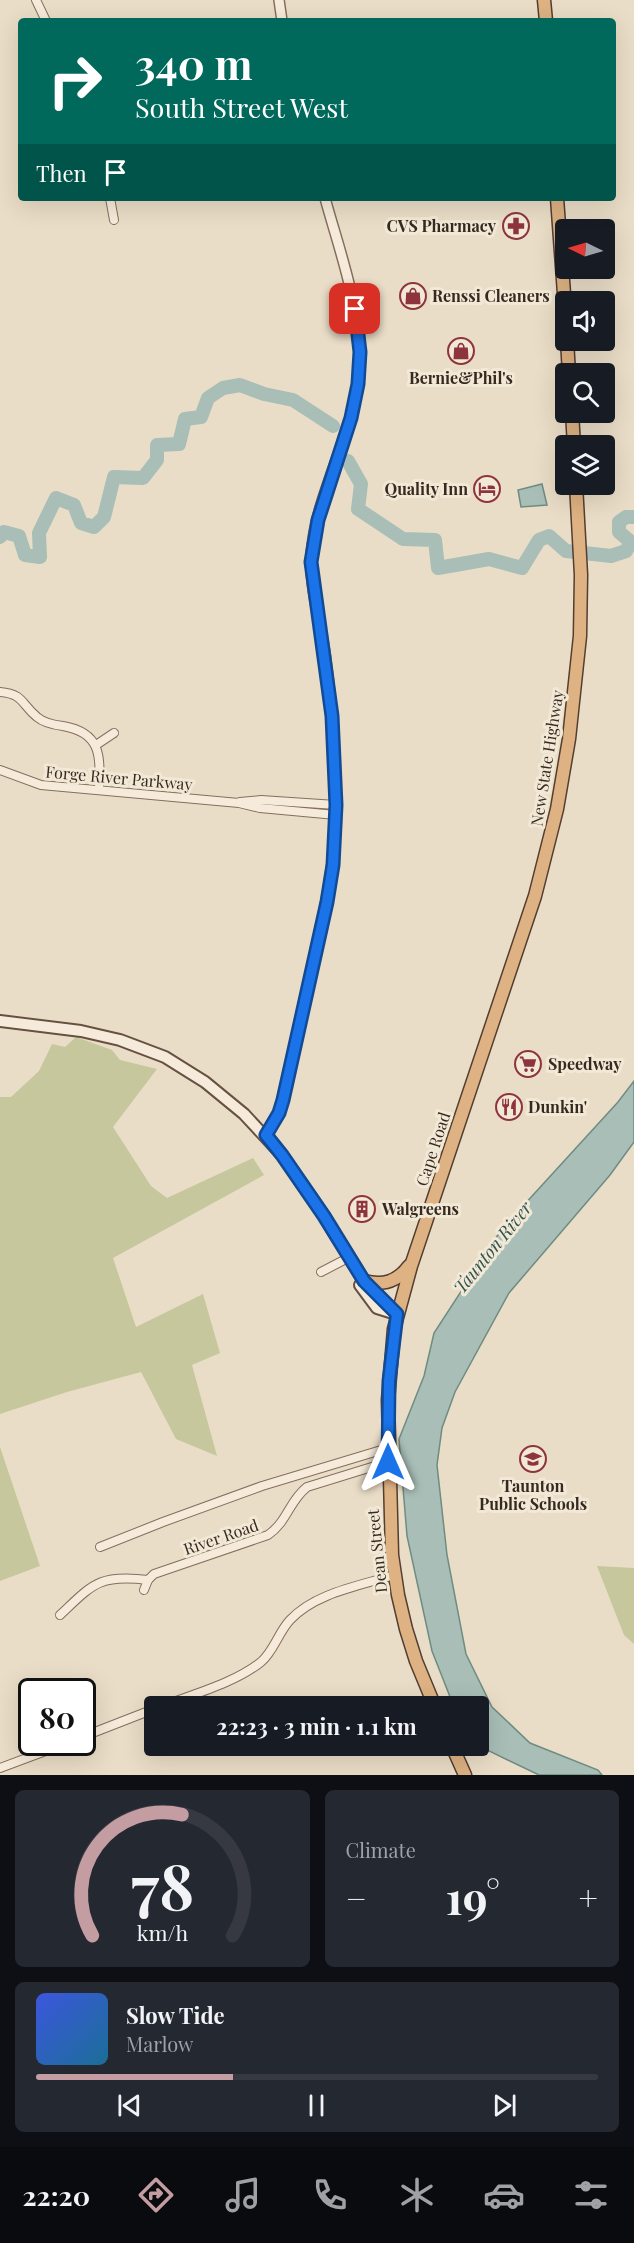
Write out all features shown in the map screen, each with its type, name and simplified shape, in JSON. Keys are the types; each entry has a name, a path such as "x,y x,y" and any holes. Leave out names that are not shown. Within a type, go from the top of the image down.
{"highway":[{"path":"544,0 546,18"},
{"path":"557,201 564,291"},
{"name":"New State Highway","path":"490,1028 538,885 563,778 578,662 581,564 577,495"},
{"name":"Cape Road","path":"397,1314 490,1028"},
{"path":"364,1281 376,1284 394,1280 404,1272 414,1257"},
{"name":"Dean Street","path":"397,1314 389,1381 388,1448 394,1575 412,1649 431,1696"},
{"path":"456,1756 465,1775"}],"main road":[{"path":"0,1021 81,1031 120,1040 177,1063 205,1082 266,1135 332,1229 364,1281 397,1314"},
{"path":"332,1229 371,1302 377,1308 397,1314"}],"street":[{"path":"36,0 45,18"},
{"path":"279,0 282,18"},
{"path":"111,201 114,220"},
{"path":"266,1135 279,1113 283,1100 324,916 333,865 336,810 330,691 315,598 311,556 320,512 355,400 360,352 355,309 327,201"},
{"path":"0,692 20,696 37,717 85,733 96,745 100,756 99,790"},
{"path":"96,745 114,733"},
{"name":"Forge River Parkway","path":"0,770 32,783 238,803 261,800 336,810"},
{"path":"321,1272 346,1259"},
{"path":"100,1547 262,1486 388,1448"},
{"name":"River Road","path":"60,1616 98,1582 118,1578 148,1580 154,1574 264,1537 282,1523 297,1496 307,1487 388,1462"},
{"path":"188,1696 240,1675 259,1663 269,1653 287,1623 313,1603 332,1594 394,1575"},
{"path":"144,1590 148,1580"},
{"path":"96,1732 144,1713"},
{"path":"0,1768 32,1756"}],"green space":[{"path":"76,1037 112,1050 120,1060 157,1069 113,1127 151,1186 167,1198 253,1158 264,1175 113,1258 136,1327 203,1294 220,1353 192,1365 217,1456 176,1439 141,1372 67,1392 0,1414 0,1097 11,1097 39,1071 52,1044 65,1047"},
{"path":"0,1447 40,1566 0,1581"},
{"path":"597,1566 634,1568 634,1644 624,1635"}],"water":[{"path":"542,484 547,505 521,507 518,490"},
{"name":"Taunton River","path":"634,1081 634,1142 610,1175 509,1293 455,1392 442,1428 437,1465 447,1555 466,1654 487,1696 450,1696 432,1651 407,1536 399,1439 424,1376 434,1333 501,1230 618,1102"},
{"path":"489,1701 492,1707 530,1743 598,1770 602,1775 539,1775 489,1751"}],"waterway":[{"path":"0,537 4,532 19,536 25,555 40,557 39,533 56,498 74,505 81,523 94,527 104,517 114,477 143,478 157,460 157,445 179,444 185,419 201,417 208,398 223,388 240,385 264,394 293,400 333,426"},
{"path":"348,461 361,484 358,509 403,539 435,540 438,568 489,559 522,568 539,540 549,536 566,551 611,556 626,551 631,542 619,532 619,522 626,517 634,517"}],"place":[{"name":"CVS Pharmacy","path":"516,226"},
{"name":"Renssi Cleaners","path":"413,296"},
{"name":"Bernie&Phil's","path":"461,351"},
{"name":"Quality Inn","path":"487,489"},
{"name":"Speedway","path":"528,1064"},
{"name":"Dunkin'","path":"509,1107"},
{"name":"Walgreens","path":"362,1209"},
{"name":"Taunton Public Schools","path":"533,1459"}],"route":[{"path":"355,309 360,352 358,384 351,418 318,520 311,562 332,716 336,805 333,865 327,902 283,1100 279,1113 266,1135 324,1216 364,1281 397,1314 389,1381 388,1462"}]}
